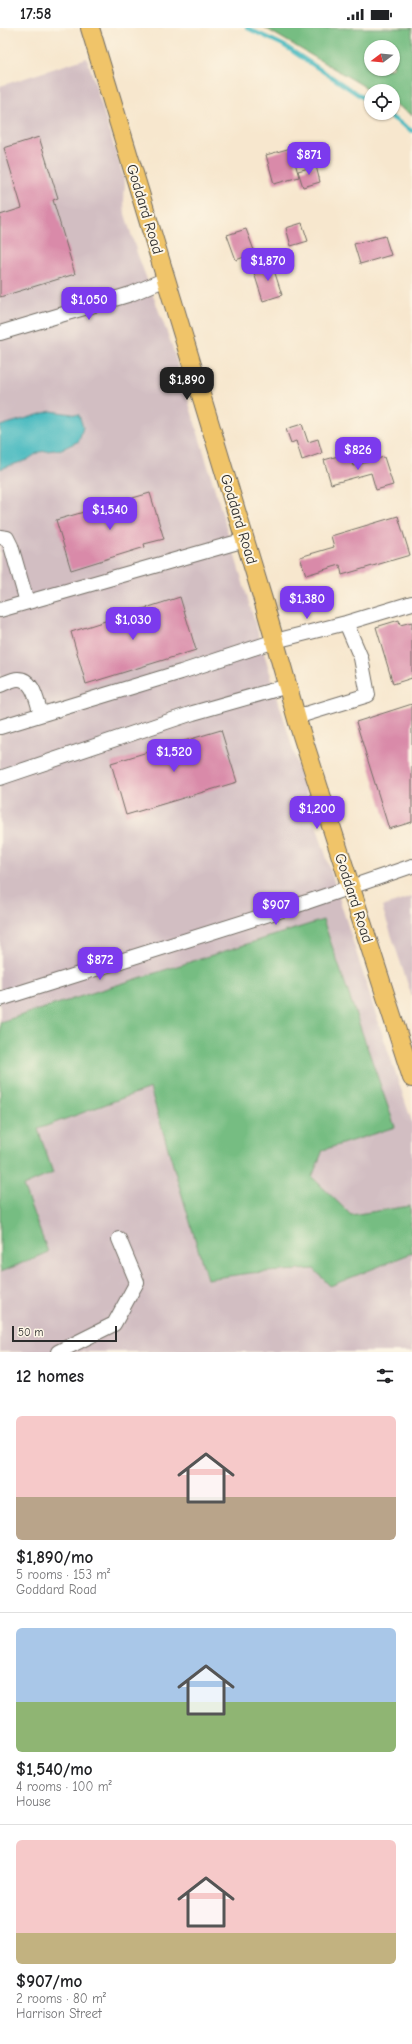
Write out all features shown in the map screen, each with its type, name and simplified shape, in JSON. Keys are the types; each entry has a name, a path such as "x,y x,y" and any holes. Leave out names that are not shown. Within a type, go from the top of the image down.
{"main road":[{"name":"Goddard Road","path":"90,28 245,540 296,717 412,1078"}],"street":[{"path":"0,333 131,294 166,279"},
{"path":"0,537 7,538 11,546 27,602"},
{"path":"0,610 245,540"},
{"path":"0,727 181,672 275,641 346,623 412,603"},
{"path":"296,717 368,695 361,658 346,623"},
{"path":"0,685 18,679 26,682 32,689 41,714"},
{"path":"0,778 193,713 288,686"},
{"path":"0,999 221,930 412,866"},
{"path":"58,1352 114,1324 137,1282 119,1239"}],"shaded area":[{"path":"87,58 125,182 125,214 137,253 171,343 304,786 375,1012 412,1122 412,1352 0,1352 0,86"},
{"path":"412,897 412,997 382,907"}],"green space":[{"path":"265,28 412,28 412,115 400,107 400,84 364,84 364,86"},
{"path":"323,920 395,1127 323,1150 312,1177 351,1215 410,1206 412,1253 330,1286 314,1269 250,1273 207,1279 150,1088 38,1129 53,1173 23,1186 48,1252 1,1272 0,1022"}],"water":[{"path":"51,411 79,415 83,427 79,441 62,449 39,452 27,460 0,469 0,426"}],"building":[{"path":"39,137 58,198 53,200 75,274 0,297 0,215 22,208 4,148"},
{"path":"291,148 299,177 274,184 266,155"},
{"path":"316,166 320,182 303,187 298,171"},
{"path":"302,223 308,241 291,246 286,228"},
{"path":"246,229 255,253 236,260 227,235"},
{"path":"385,236 391,255 360,264 354,244"},
{"path":"272,264 282,295 263,301 253,270"},
{"path":"302,424 308,442 318,439 322,453 302,460 296,441 291,443 286,429"},
{"path":"349,453 353,466 384,457 393,485 376,490 371,473 331,484 324,460"},
{"path":"150,493 164,539 144,544 145,547 71,570 56,520"},
{"path":"398,516 410,555 342,575 340,565 306,575 300,557 334,547 331,536"},
{"path":"180,597 196,650 86,684 71,632"},
{"path":"399,620 400,625 412,622 412,678 393,684 376,627"},
{"path":"412,704 412,822 389,829 356,722"},
{"path":"221,730 237,782 126,815 111,763"}],"waterway":[{"path":"247,28 283,45 364,98"},
{"path":"396,120 412,131"}]}
